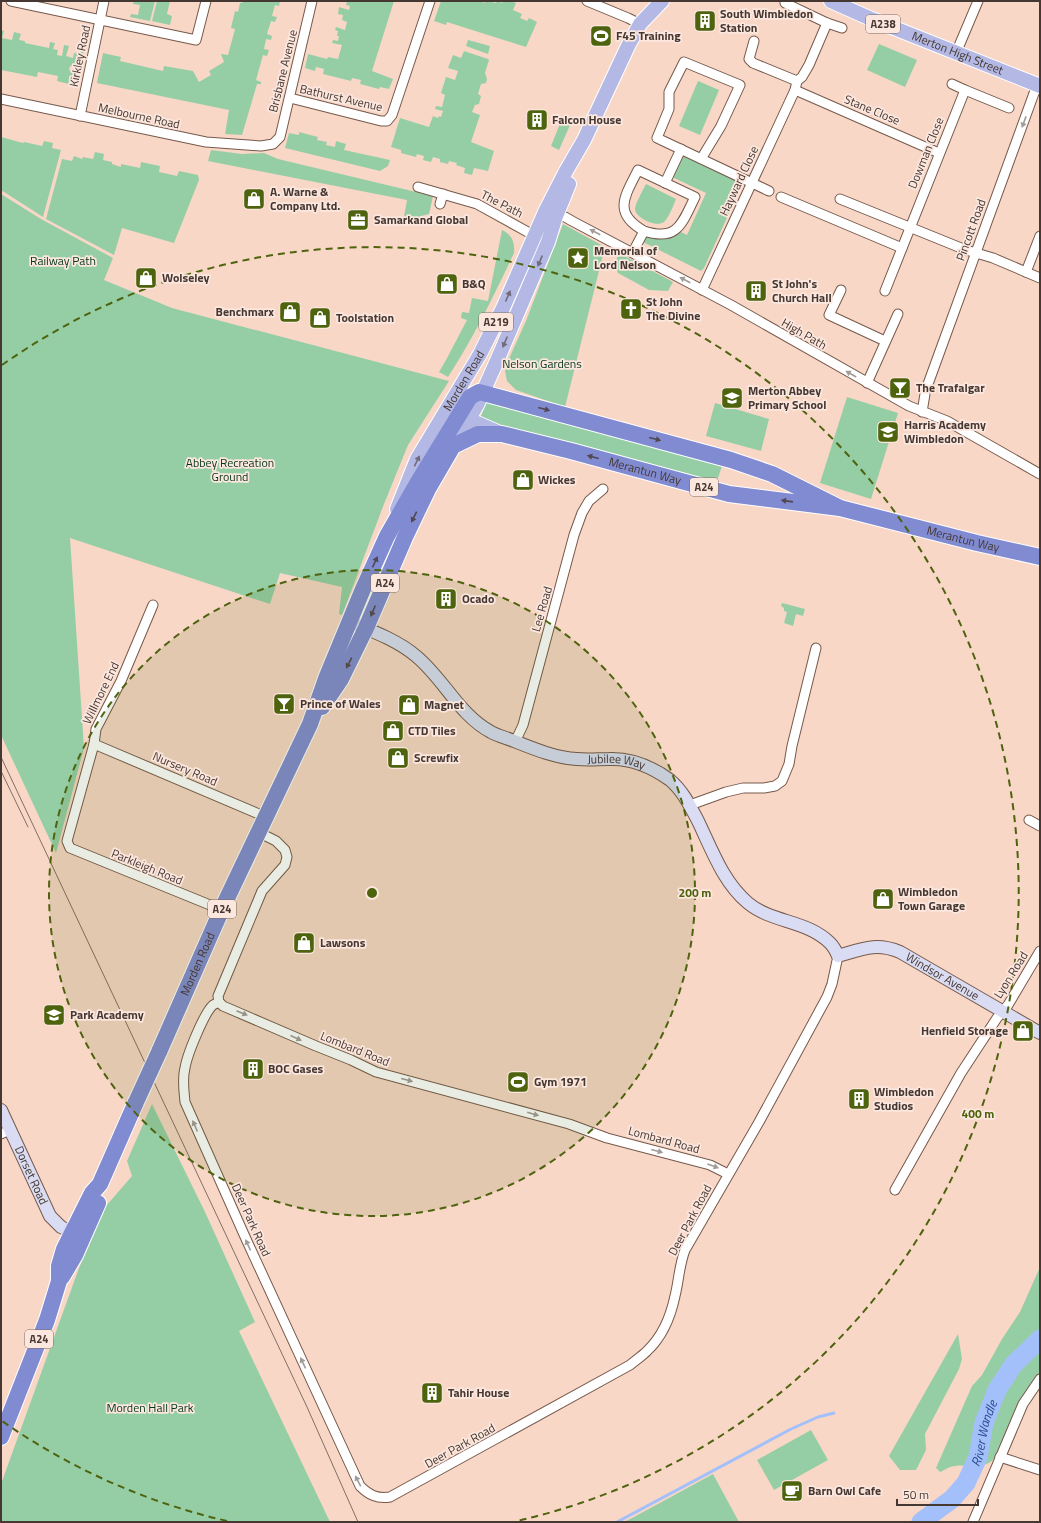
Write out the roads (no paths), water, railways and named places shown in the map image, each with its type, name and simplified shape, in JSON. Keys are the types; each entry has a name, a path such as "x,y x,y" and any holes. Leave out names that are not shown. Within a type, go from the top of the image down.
{"highway":[{"name":"Morden Road","path":"1,1437 47,1320 59,1281 59,1266 64,1249 92,1193 100,1184 221,911 310,724 327,676 387,536 459,413 470,397 474,394 483,392 506,399"},
{"name":"Merantun Way","path":"506,399 732,460 772,474 840,508"},
{"name":"Merantun Way","path":"453,446 478,434 502,434 570,450 729,494 840,508 977,543 1040,557"},
{"name":"Morden Road","path":"310,724 341,679 366,628 405,537 428,489 453,446"},
{"name":"Morden Road","path":"59,1281 75,1255 100,1197 100,1184"}],"main road":[{"name":"Morden Road","path":"453,446 459,413 480,354 503,308 535,236 566,171 584,140 628,46 640,24 662,1"},
{"name":"Merton High Street","path":"831,1 1038,86"},
{"name":"Morden Road","path":"483,392 548,242 584,140"},
{"path":"459,413 502,434"}],"street":[{"path":"11,1 99,21 196,40 206,1"},
{"name":"Kirkley Road","path":"80,116 104,1"},
{"name":"Brisbane Avenue","path":"273,144 277,142 280,137 312,1"},
{"name":"Bathurst Avenue","path":"290,98 381,121 387,121 392,115 430,1"},
{"path":"587,1 640,24"},
{"path":"956,53 978,1"},
{"path":"785,3 827,23 842,28"},
{"name":"Hayward Close","path":"702,290 796,86 809,65 827,23"},
{"path":"754,41 749,59 753,63 796,86"},
{"path":"701,158 721,126 740,85 684,62 669,92 669,109 657,138 769,190"},
{"path":"952,84 1008,108"},
{"name":"Stane Close","path":"796,86 939,153"},
{"name":"Pincott Road","path":"928,384 1038,86"},
{"name":"Dowman Close","path":"885,291 965,90"},
{"name":"Melbourne Road","path":"1,99 206,142 261,146 273,144"},
{"path":"665,183 681,149"},
{"path":"638,170 695,197 681,224 672,231 663,235 644,231 633,225 627,217 624,208 624,199 638,170"},
{"name":"The Path","path":"418,187 477,204 548,242"},
{"path":"440,204 443,194"},
{"path":"782,197 902,248"},
{"path":"840,199 1040,278"},
{"name":"High Path","path":"556,216 565,217 633,252 756,319 909,406 947,420 1040,474"},
{"path":"633,252 644,231"},
{"path":"1026,272 1040,236"},
{"path":"841,290 829,315 885,341"},
{"path":"867,383 898,314"},
{"path":"922,412 925,394"},
{"name":"Lee Road","path":"516,742 523,725 569,553 582,513 589,502 603,489"},
{"name":"Willmore End","path":"67,841 94,744 96,729 121,681 153,605"},
{"name":"Jubilee Way","path":"350,622 366,628 401,646 416,656 467,713 491,733 546,753 576,760 610,758 627,760 642,764 658,772 683,793 726,879 737,892 750,904 764,913 798,924 821,935 831,944 838,956"},
{"path":"690,805 726,792 744,788 764,788 775,786 782,781 789,764 816,648"},
{"name":"Nursery Road","path":"94,744 266,817"},
{"path":"1029,820 1040,826"},
{"path":"219,1002 218,996 262,891 285,865 288,857 276,841 258,832"},
{"name":"Parkleigh Road","path":"67,841 70,848 213,906 221,911"},
{"name":"Windsor Avenue","path":"838,956 879,946 888,947 900,952 1040,1033"},
{"name":"Lyon Road","path":"895,1190 962,1073 1008,1005 1040,952"},
{"name":"Deer Park Road","path":"219,1002 214,1005 206,1017 184,1068 183,1085 185,1102 246,1239 360,1486 368,1494 380,1498 390,1497 618,1372 648,1350 660,1334 669,1317 676,1295 680,1264 685,1250 763,1115 827,997 832,984 838,956"},
{"name":"Lombard Road","path":"219,1002 223,1006 376,1072 569,1124 607,1138 710,1165 728,1174"},
{"name":"Dorset Road","path":"1,1110 6,1132 50,1216 61,1227 72,1232"},
{"path":"973,1522 1024,1404 1040,1379"},
{"path":"1000,1457 1040,1470"}],"waterway":[{"name":"River Wandle","path":"921,1522 952,1499 966,1483 978,1457 984,1423 997,1390 1014,1364 1040,1339"},
{"path":"617,1522 791,1429 818,1417 834,1413"}],"tram line":[{"path":"1,757 307,1407 358,1522"},
{"path":"1,771 28,827"}],"place":[{"name":"South Wimbledon Station","path":"705,21"},
{"name":"F45 Training","path":"601,36"},
{"name":"Falcon House","path":"537,120"},
{"name":"A. Warne & Company Ltd.","path":"254,199"},
{"name":"Samarkand Global","path":"358,220"},
{"name":"Memorial of Lord Nelson","path":"578,258"},
{"name":"Wolseley","path":"146,278"},
{"name":"B&Q","path":"447,284"},
{"name":"St John's Church Hall","path":"756,291"},
{"name":"St John The Divine","path":"631,309"},
{"name":"Benchmarx","path":"290,312"},
{"name":"Toolstation","path":"320,318"},
{"name":"The Trafalgar","path":"900,388"},
{"name":"Merton Abbey Primary School","path":"732,398"},
{"name":"Harris Academy Wimbledon","path":"888,432"},
{"name":"Wickes","path":"523,480"},
{"name":"Ocado","path":"446,599"},
{"name":"Prince of Wales","path":"284,704"},
{"name":"Magnet","path":"409,705"},
{"name":"CTD Tiles","path":"393,731"},
{"name":"Screwfix","path":"398,758"},
{"name":"Wimbledon Town Garage","path":"883,899"},
{"name":"Lawsons","path":"304,943"},
{"name":"Park Academy","path":"54,1015"},
{"name":"Henfield Storage","path":"1023,1031"},
{"name":"BOC Gases","path":"253,1069"},
{"name":"Gym 1971","path":"518,1082"},
{"name":"Wimbledon Studios","path":"859,1099"},
{"name":"Tahir House","path":"432,1393"},
{"name":"Barn Owl Cafe","path":"792,1491"}],"park label":[{"name":"Railway Path","path":"63,261"},
{"name":"Nelson Gardens","path":"542,364"},
{"name":"Abbey Recreation Ground","path":"230,470"},
{"name":"Morden Hall Park","path":"150,1408"}]}
